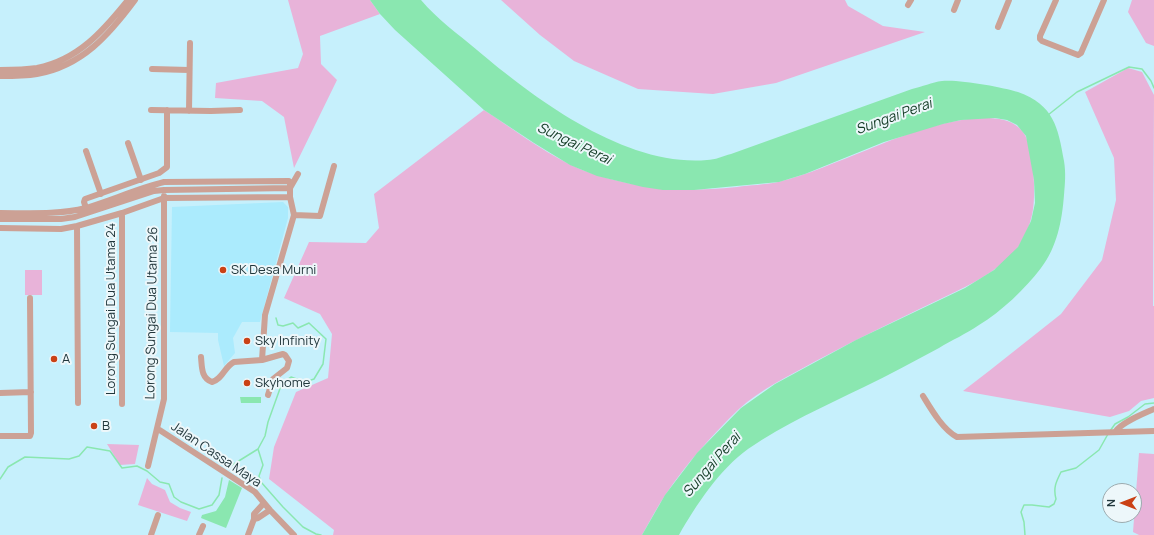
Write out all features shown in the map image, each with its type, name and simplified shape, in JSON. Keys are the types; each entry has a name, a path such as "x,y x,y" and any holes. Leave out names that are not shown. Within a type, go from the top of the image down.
{"street":[{"path":"0,76 37,74 67,64 85,54 110,33 128,0"},
{"path":"0,70 38,67 64,58 82,49 135,0"},
{"path":"954,10 958,0"},
{"path":"998,26 1009,0"},
{"path":"1056,0 1040,39 1078,55 1081,53 1104,0"},
{"path":"189,111 190,43"},
{"path":"152,69 189,70"},
{"path":"151,110 240,110"},
{"path":"86,208 84,202 85,199 141,180 163,171 167,167 167,110"},
{"path":"128,143 141,180"},
{"path":"86,151 100,194"},
{"path":"294,215 320,216 334,166"},
{"path":"290,188 298,174"},
{"path":"0,219 86,208 164,182 287,180 290,182 290,197 294,215 265,315 262,360"},
{"name":"Lorong Sungai Dua Utama 26","path":"148,466 164,399 164,182"},
{"path":"0,213 15,216 61,219 76,217 154,191 290,188"},
{"path":"0,228 61,229 122,213 164,198 290,197"},
{"name":"Lorong Sungai Dua Utama 24","path":"122,213 122,404"},
{"path":"15,216 20,228"},
{"path":"77,226 78,403"},
{"path":"0,436 30,436 31,433 30,298"},
{"path":"201,357 203,373 208,380 212,382 219,379 234,362 262,360 283,354 286,355 289,362 287,368 273,379 268,395"},
{"path":"0,392 31,392"},
{"path":"924,396 939,420 952,434 957,437 1154,431"},
{"path":"1114,432 1140,415 1154,409"},
{"name":"Jalan Cassa Maya","path":"158,429 255,492 294,535"},
{"path":"248,535 254,519 254,514 264,503"},
{"path":"254,519 270,510"},
{"path":"151,535 158,515"},
{"path":"199,535 203,526"}],"shaded area":[{"path":"288,0 370,0 380,14 320,36 321,64 337,80 294,168 284,117 262,101 215,98 216,83 298,68 303,54"},
{"path":"501,0 845,0 848,6 883,26 925,32 776,83 713,94 638,89 574,61 540,35"},
{"path":"1132,0 1154,0 1154,46 1146,43 1128,12"},
{"path":"1128,68 1142,72 1154,95 1154,398 1141,401 1129,411 1110,417 963,391 1061,314 1102,260 1116,200 1114,158 1085,92"},
{"path":"484,110 547,152 581,169 606,178 635,185 678,190 721,188 778,182 812,172 898,138 934,126 971,119 988,118 1004,120 1011,122 1020,128 1029,145 1034,178 1033,211 1029,226 1019,246 1007,260 991,272 965,287 867,335 775,383 756,395 739,409 682,471 663,499 642,535 333,535 334,530 269,479 274,447 296,392 328,378 332,334 320,314 284,298 309,242 366,243 379,228 374,194"},
{"name":"SK Desa Murni","path":"283,202 288,207 288,218 260,322 242,322 233,338 235,353 224,366 218,340 218,333 170,332 172,207"},
{"path":"25,270 42,270 42,295 25,295"},
{"path":"107,444 139,445 135,464 120,465"},
{"path":"1139,453 1154,454 1154,535 1139,535 1133,532 1134,523 1142,523 1142,483 1137,483"},
{"path":"147,478 152,484 165,490 170,502 191,512 187,521 138,505"}],"water":[{"name":"Sungai Perai","path":"370,0 421,0 441,20 500,69 554,109 614,141 645,153 676,159 707,160 719,158 912,89 938,82 969,82 1018,92 1040,103 1047,111 1056,128 1062,149 1065,165 1065,183 1062,214 1055,243 1041,268 1028,284 1005,306 988,319 902,368 790,423 748,449 718,477 709,488 679,535 642,535 665,495 697,453 741,408 775,384 856,340 965,288 994,270 1018,247 1031,221 1035,203 1034,180 1026,136 1017,125 1007,120 995,118 961,120 884,142 805,174 779,182 694,190 663,190 643,187 597,176 570,165 484,110 395,30 380,14"},
{"path":"240,397 261,397 261,403 241,403"},
{"path":"229,480 242,488 226,528 201,518 202,515 216,511 225,497"}],"waterway":[{"path":"1048,115 1077,92 1129,67 1142,69 1151,81 1154,88"},
{"path":"276,318 278,325 283,326 293,323 298,328 309,323 326,339 323,364 314,379 305,382 291,377 282,383 268,422 265,436 258,449 263,465 259,476 261,482 303,527 321,535"},
{"path":"1110,431 1115,424 1128,417 1145,404 1154,403"},
{"path":"1025,535 1024,522 1021,512 1024,505 1049,507 1054,504 1056,499 1056,485 1061,472 1076,468 1099,450 1108,434"},
{"path":"0,479 8,467 25,457 69,459 79,456 87,447 110,451 122,468 137,466 147,471 160,482 169,484 174,497 181,502 199,509 212,505 219,495 222,478"},
{"path":"229,467 258,449"}],"place":[{"name":"SK Desa Murni","path":"223,270"},
{"name":"Sky Infinity","path":"247,341"},
{"name":"A","path":"54,359"},
{"name":"Skyhome","path":"247,383"},
{"name":"B","path":"94,426"}]}
